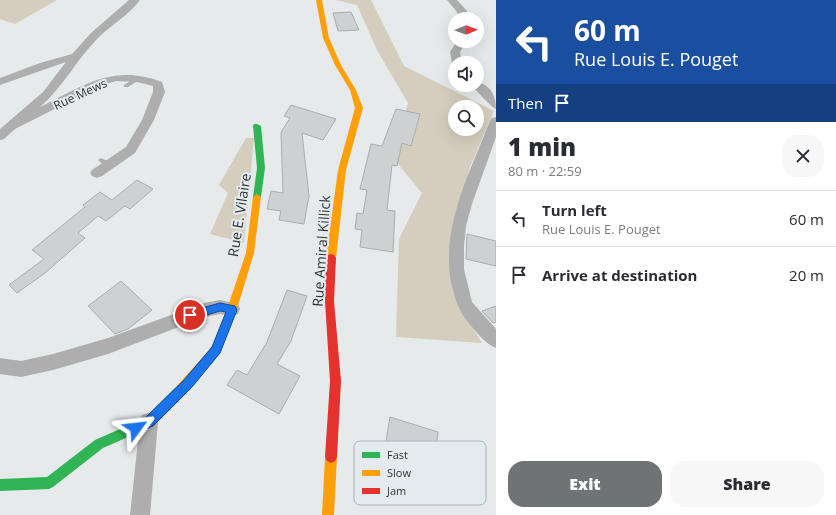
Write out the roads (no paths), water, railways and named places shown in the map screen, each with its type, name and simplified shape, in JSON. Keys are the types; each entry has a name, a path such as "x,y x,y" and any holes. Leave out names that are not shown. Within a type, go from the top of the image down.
{"street":[{"path":"0,136 46,95 76,56 95,35 135,0"},
{"name":"Rue Amiral Killick","path":"319,0 326,38 338,65 353,90 359,108 342,170 330,279 330,323 335,373 328,513"},
{"path":"452,0 462,12"},
{"path":"0,82 44,65 76,56"},
{"name":"Rue Mews","path":"10,127 96,84 115,78 137,79 158,84 159,92 148,120 131,150 106,162 96,173"},
{"path":"484,90 496,105"},
{"path":"496,121 476,169 463,208 457,242 456,275 465,306 496,340"},
{"name":"Rue E. Vilaire","path":"149,422 188,383 216,350 232,310 250,253 261,168 256,126"},
{"path":"0,366 21,369 53,362 108,346 204,310 220,307 232,310"},
{"path":"0,485 49,483 99,444 149,422 140,515"}],"lane":[{"path":"126,86 137,79"}]}
